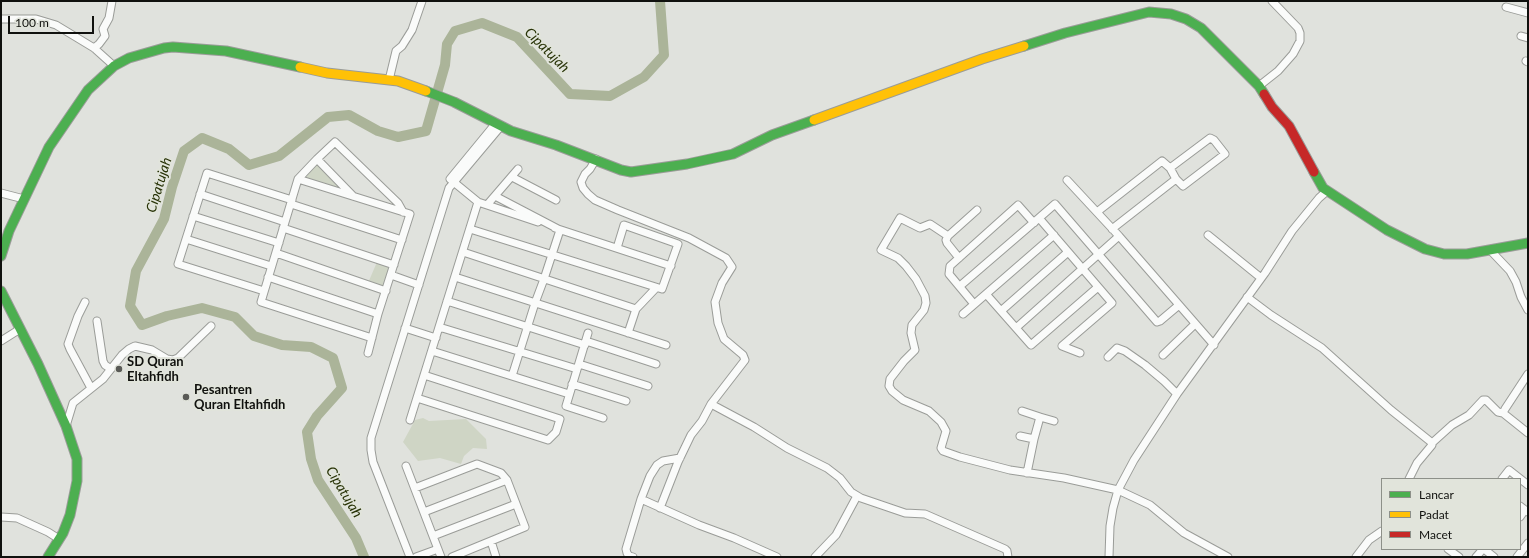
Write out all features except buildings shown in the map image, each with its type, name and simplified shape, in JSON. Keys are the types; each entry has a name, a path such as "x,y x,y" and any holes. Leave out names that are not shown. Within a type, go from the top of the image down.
{"street":[{"path":"94,48 105,36 103,29 109,18 112,1"},
{"path":"389,80 396,50 402,46 412,30 422,1"},
{"path":"1259,86 1278,71 1293,54 1300,41 1300,33 1298,28 1272,1"},
{"path":"1506,8 1528,13"},
{"path":"1,256 9,231 49,147 88,90 114,66 129,58 155,50 173,47 226,51 327,72 398,81 454,102 523,136 540,139 596,159 621,170 631,172 687,164 733,154 772,135 982,59 1065,33 1149,12 1180,17 1193,22 1201,28 1259,86 1272,107 1289,126 1304,156 1323,188 1387,230 1432,252 1444,254 1467,254 1491,251 1528,243"},
{"path":"1,19 36,19 56,25 94,48 114,66"},
{"path":"410,557 373,462 371,438 449,188 498,124"},
{"path":"1097,212 1162,161 1170,168 1176,179 1184,186 1225,154 1214,140 1210,138 1170,168"},
{"path":"368,353 372,338 378,314 402,240 406,213 398,203 336,142 298,179 260,302 372,338"},
{"path":"317,159 354,197"},
{"path":"596,159 590,169 584,174 581,182 582,188 595,200 689,238 726,258 731,264 731,270 722,283 715,302 718,323 724,339 744,355 745,360 711,404 702,421 691,435 660,508"},
{"path":"487,205 518,169"},
{"path":"264,291 178,264 207,173 402,240"},
{"path":"512,177 556,200"},
{"path":"298,179 406,213"},
{"path":"1112,229 1176,179"},
{"path":"1067,180 1119,236 1214,345"},
{"path":"454,182 478,202 671,266"},
{"path":"1109,557 1110,526 1118,490 1134,460 1177,394 1214,345 1296,226 1319,198 1327,192"},
{"path":"1,193 24,199"},
{"path":"200,194 394,265"},
{"path":"495,196 560,230"},
{"path":"410,420 478,202"},
{"path":"960,286 1055,204 1157,322 1179,305"},
{"path":"974,304 949,274 948,270 950,266 1018,205 1054,235 1112,303 1062,346 1080,353"},
{"path":"959,258 946,243 948,236 977,210"},
{"path":"193,216 279,243"},
{"path":"948,236 930,224 920,228 900,218 882,250 898,258 916,278 925,296 926,303 924,310 912,325 911,333 915,350 890,379 889,386 892,391 903,400 929,411 940,422 946,431 941,448 943,451 1010,470 1064,478 1118,490 1150,505 1184,533 1228,557"},
{"path":"470,228 662,289 678,244 624,225 618,248"},
{"path":"512,376 527,326 560,230"},
{"path":"963,314 1054,235"},
{"path":"1208,235 1261,278"},
{"path":"1016,328 1119,236"},
{"path":"186,239 271,266"},
{"path":"1491,251 1510,271 1528,310"},
{"path":"463,252 636,309"},
{"path":"1001,311 1068,252"},
{"path":"276,253 386,291"},
{"path":"391,275 419,284"},
{"path":"455,277 666,346"},
{"path":"268,278 378,314"},
{"path":"986,294 1031,345 1098,287"},
{"path":"628,333 636,309 656,288"},
{"path":"1,291 66,426 76,455 78,468 77,481 70,515 59,539 48,557"},
{"path":"1247,297 1271,315 1322,348 1391,410 1432,443"},
{"path":"447,301 656,364"},
{"path":"85,302 78,316 68,344 91,388"},
{"path":"97,321 103,361 105,365 111,369"},
{"path":"1163,355 1195,324"},
{"path":"66,426 73,403 103,379 122,355 135,346 152,350 167,359 173,360 178,358 211,326"},
{"path":"439,327 519,352 578,366 648,386"},
{"path":"405,328 436,338"},
{"path":"1,341 20,329"},
{"path":"588,333 566,406 602,418"},
{"path":"1108,357 1117,348 1125,351 1145,364 1177,394"},
{"path":"432,351 570,394"},
{"path":"1503,414 1528,374"},
{"path":"417,398 548,440 556,432 560,419 424,375"},
{"path":"572,384 626,401"},
{"path":"1410,478 1417,463 1432,443 1452,425 1469,415 1483,400 1486,400 1498,412 1503,414 1528,433"},
{"path":"711,404 754,427 787,448 827,468 840,478 857,496 905,512 925,514 1005,549 1008,557"},
{"path":"1022,411 1054,421"},
{"path":"1027,473 1040,417"},
{"path":"1020,436 1034,439"},
{"path":"633,557 626,553 626,549 641,499 650,476 657,465 668,459 680,458"},
{"path":"415,488 477,464 502,474 507,480 525,527 491,541 468,554 452,557"},
{"path":"406,466 441,557"},
{"path":"1503,478 1509,470 1519,478"},
{"path":"424,512 507,480"},
{"path":"815,557 836,535 857,496"},
{"path":"641,499 777,557"},
{"path":"433,536 516,504"},
{"path":"1,517 17,518 48,532 59,539"},
{"path":"1356,557 1369,540 1381,532"},
{"path":"491,541 496,557"},
{"path":"1517,557 1528,543"},
{"path":"416,557 438,549"},
{"path":"1449,550 1459,557"}],"green space":[{"path":"317,161 349,195 300,179"},
{"path":"377,262 392,266 384,289 368,283"},
{"path":"423,418 429,421 466,419 486,439 487,449 473,448 464,456 461,464 440,458 418,461 403,442 415,420"}],"waterway":[{"name":"Cipatujah","path":"364,557 356,538 318,480 311,459 307,432 317,416 342,388 333,358 311,347 282,345 254,336 235,317 202,308 167,316 142,325 130,306 136,271 164,219 172,187 184,151 202,138 229,149 249,165 279,156 328,117 349,115 378,131 398,137 426,131 445,65 447,44 455,31 482,23 517,37 570,94 610,96 644,77 664,55 660,1"}],"traffic: fast":[{"path":"1024,46 1065,33 1149,12 1171,14 1186,19 1201,28 1259,86 1264,94"},
{"path":"1,256 9,231 49,147 88,90 114,66 129,58 164,48 173,47 226,51 300,67"},
{"path":"426,91 454,102 511,131 556,145 621,170 631,172 687,164 733,154 772,135 814,120"},
{"path":"1314,172 1323,188 1387,230 1425,249 1444,254 1467,254 1528,243"},
{"path":"1,291 38,364 66,426 77,459 77,481 70,515 63,533 48,557"}],"traffic: slow":[{"path":"814,120 982,59 1024,46"},
{"path":"300,67 327,73 398,81 426,91"}],"traffic: jam":[{"path":"1264,94 1272,107 1289,126 1314,172"}],"place":[{"name":"SD Quran Eltahfidh","path":"119,369"},
{"name":"Pesantren Quran Eltahfidh","path":"186,397"}]}
